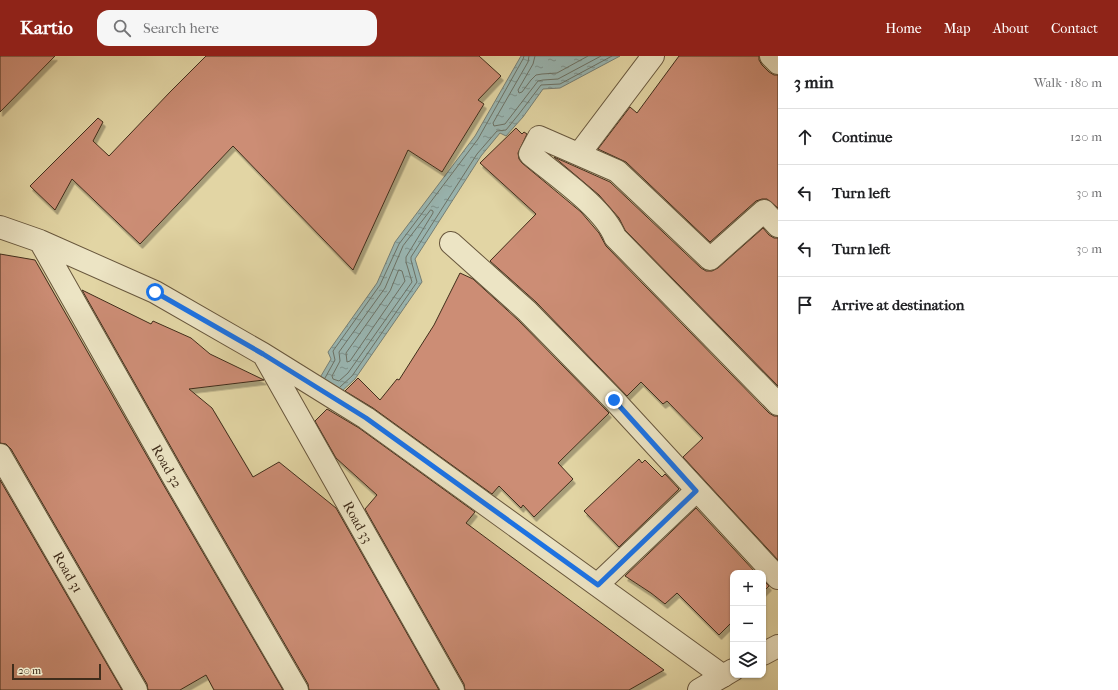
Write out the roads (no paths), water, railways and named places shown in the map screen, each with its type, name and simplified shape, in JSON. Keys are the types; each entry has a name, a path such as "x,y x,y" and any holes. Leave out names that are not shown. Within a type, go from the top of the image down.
{"street":[{"path":"579,154 653,56"},
{"path":"771,56 778,63"},
{"path":"778,226 764,211 710,259 617,171 539,137 530,154 596,208 612,230 615,238 778,404"},
{"path":"0,227 40,241 155,292 263,354 366,418 598,585 728,673 699,690"},
{"name":"Road 32","path":"40,241 174,478 297,690"},
{"path":"451,243 527,311 614,400 696,491 778,578"},
{"name":"Road 33","path":"263,354 452,690"},
{"name":"Road 31","path":"0,455 136,690"},
{"path":"598,585 696,491"},
{"path":"766,652 778,646"}],"water":[{"path":"521,56 620,56 560,88 543,89 523,117 506,136 500,133 481,156 415,259 422,282 355,379 340,393 318,381 331,359 328,352 377,283 395,242 475,136"}]}
